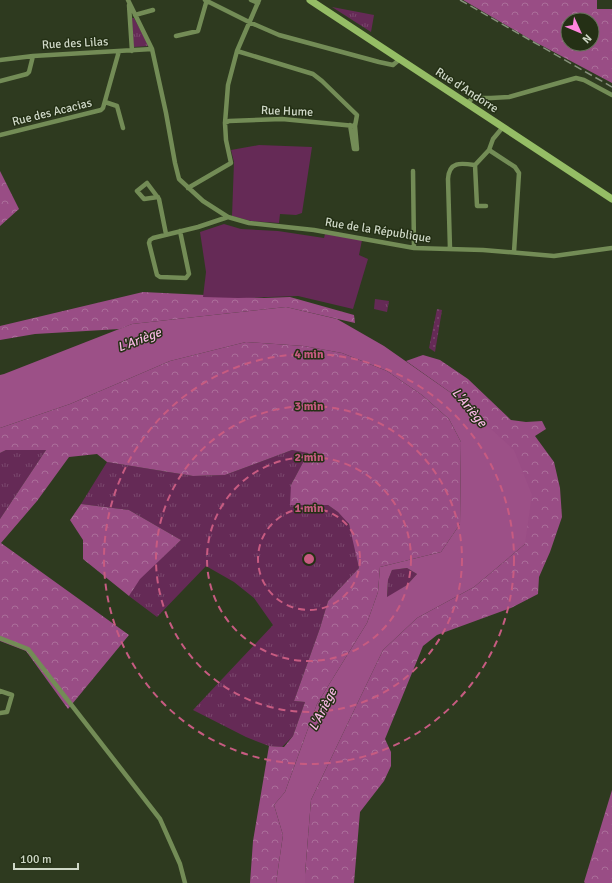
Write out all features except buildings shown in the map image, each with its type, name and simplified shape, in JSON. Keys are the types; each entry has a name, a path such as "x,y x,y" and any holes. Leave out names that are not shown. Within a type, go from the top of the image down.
{"main road":[{"name":"Rue d'Andorre","path":"310,0 612,199"}],"street":[{"path":"188,188 231,163 226,140 225,123 228,85 237,51 258,2 252,0"},
{"path":"128,1 132,51"},
{"name":"Rue de la République","path":"128,1 152,49 166,113 174,163 179,179 216,210 228,217 249,223 314,230 414,248 514,252 554,256 612,248"},
{"path":"176,36 198,31 206,1 279,35 376,62 393,65 400,59"},
{"path":"135,15 153,10"},
{"name":"Rue des Lilas","path":"0,60 33,56 152,49"},
{"name":"Rue des Acacias","path":"0,135 101,110 105,102 119,51"},
{"path":"237,51 313,74 322,81 357,115 357,149 354,149 350,125"},
{"path":"0,81 28,74 33,56"},
{"path":"467,103 473,98 509,97 579,78 612,95"},
{"name":"Rue des Acacias","path":"105,102 117,106 123,128"},
{"name":"Rue Hume","path":"225,123 229,120 282,119 356,126"},
{"path":"486,206 477,206 475,165 489,150 493,139 503,126"},
{"path":"489,150 515,167 519,173 514,252"},
{"path":"450,249 450,169 454,165 465,163 475,165"},
{"path":"413,171 414,248"},
{"path":"158,197 166,234"},
{"path":"212,222 216,216 216,210"},
{"path":"180,231 189,274 186,278 160,277 157,275 149,243 150,240 166,234 228,217"},
{"path":"0,638 28,649 160,819 180,864 185,883"},
{"path":"0,692 12,694 7,712 0,713"}],"green space":[{"path":"463,0 597,0 597,9 612,9 612,83 535,42"},
{"path":"332,7 374,15 371,32"},
{"path":"132,18 134,18 149,46 133,47"},
{"path":"259,145 312,147 302,213 296,215 280,214 279,223 251,221 232,216 234,162 231,150"},
{"path":"0,171 19,209 0,226"},
{"path":"224,224 241,229 278,231 324,238 325,234 362,240 359,255 368,259 353,309 298,296 238,298 203,297 206,272 200,232"},
{"path":"143,292 264,298 290,297 354,315 355,323 286,307 132,324 120,329 35,334 0,340 0,326"},
{"path":"375,299 389,301 387,312 374,309"},
{"path":"437,309 442,310 435,352 429,348"},
{"path":"246,342 304,346 342,353 387,371 422,395 449,419 461,442 460,524 441,552 380,567 378,592 367,623 317,704 285,792 274,805 283,835 276,883 250,883 253,841 269,746 284,747 293,736 305,702 294,701 328,601 359,568 349,524 338,512 328,505 290,505 291,485 308,453 292,450 225,475 193,476 107,462 97,454 69,457 37,501 1,543 129,635 68,709 26,651 0,641 0,519 46,450 6,450 0,453 0,428 70,404 170,361"},
{"path":"423,355 440,360 468,379 511,420 526,422 542,421 546,429 535,436 554,462 560,488 562,517 550,552 539,577 538,594 511,608 437,635 423,646 385,739 391,752 391,766 384,781 360,812 354,883 305,883 311,800 383,650 417,618 474,587 525,544 454,395 406,361"},
{"path":"6,450 46,450 0,519 0,453"},
{"path":"292,450 308,453 291,485 332,507 345,519 349,525 352,535 359,568 328,601 294,701 305,702 293,736 282,747 269,746 246,737 193,710 273,625 254,598 234,582 206,566 157,617 129,596 139,579 181,540 129,510 81,504 107,462 193,476 225,475"},
{"path":"81,504 129,510 181,540 140,579 129,596 83,559 83,540 70,520"},
{"path":"407,568 417,574 407,585 387,598 388,580 392,570"},
{"path":"612,790 612,883 585,883 584,882"}],"water":[{"name":"L'Ariège","path":"286,307 337,319 384,346 454,395 514,450 532,495 525,544 474,587 417,618 383,650 311,800 305,883 276,883 283,835 274,805 285,792 317,704 367,623 378,592 380,567 441,552 460,524 461,442 449,419 422,395 387,371 342,353 304,346 246,342 170,361 70,404 0,428 0,375 132,324","holes":["407,568 417,574 407,585 387,597 388,580 392,570"]}],"railway":[{"path":"460,0 612,87"}]}
